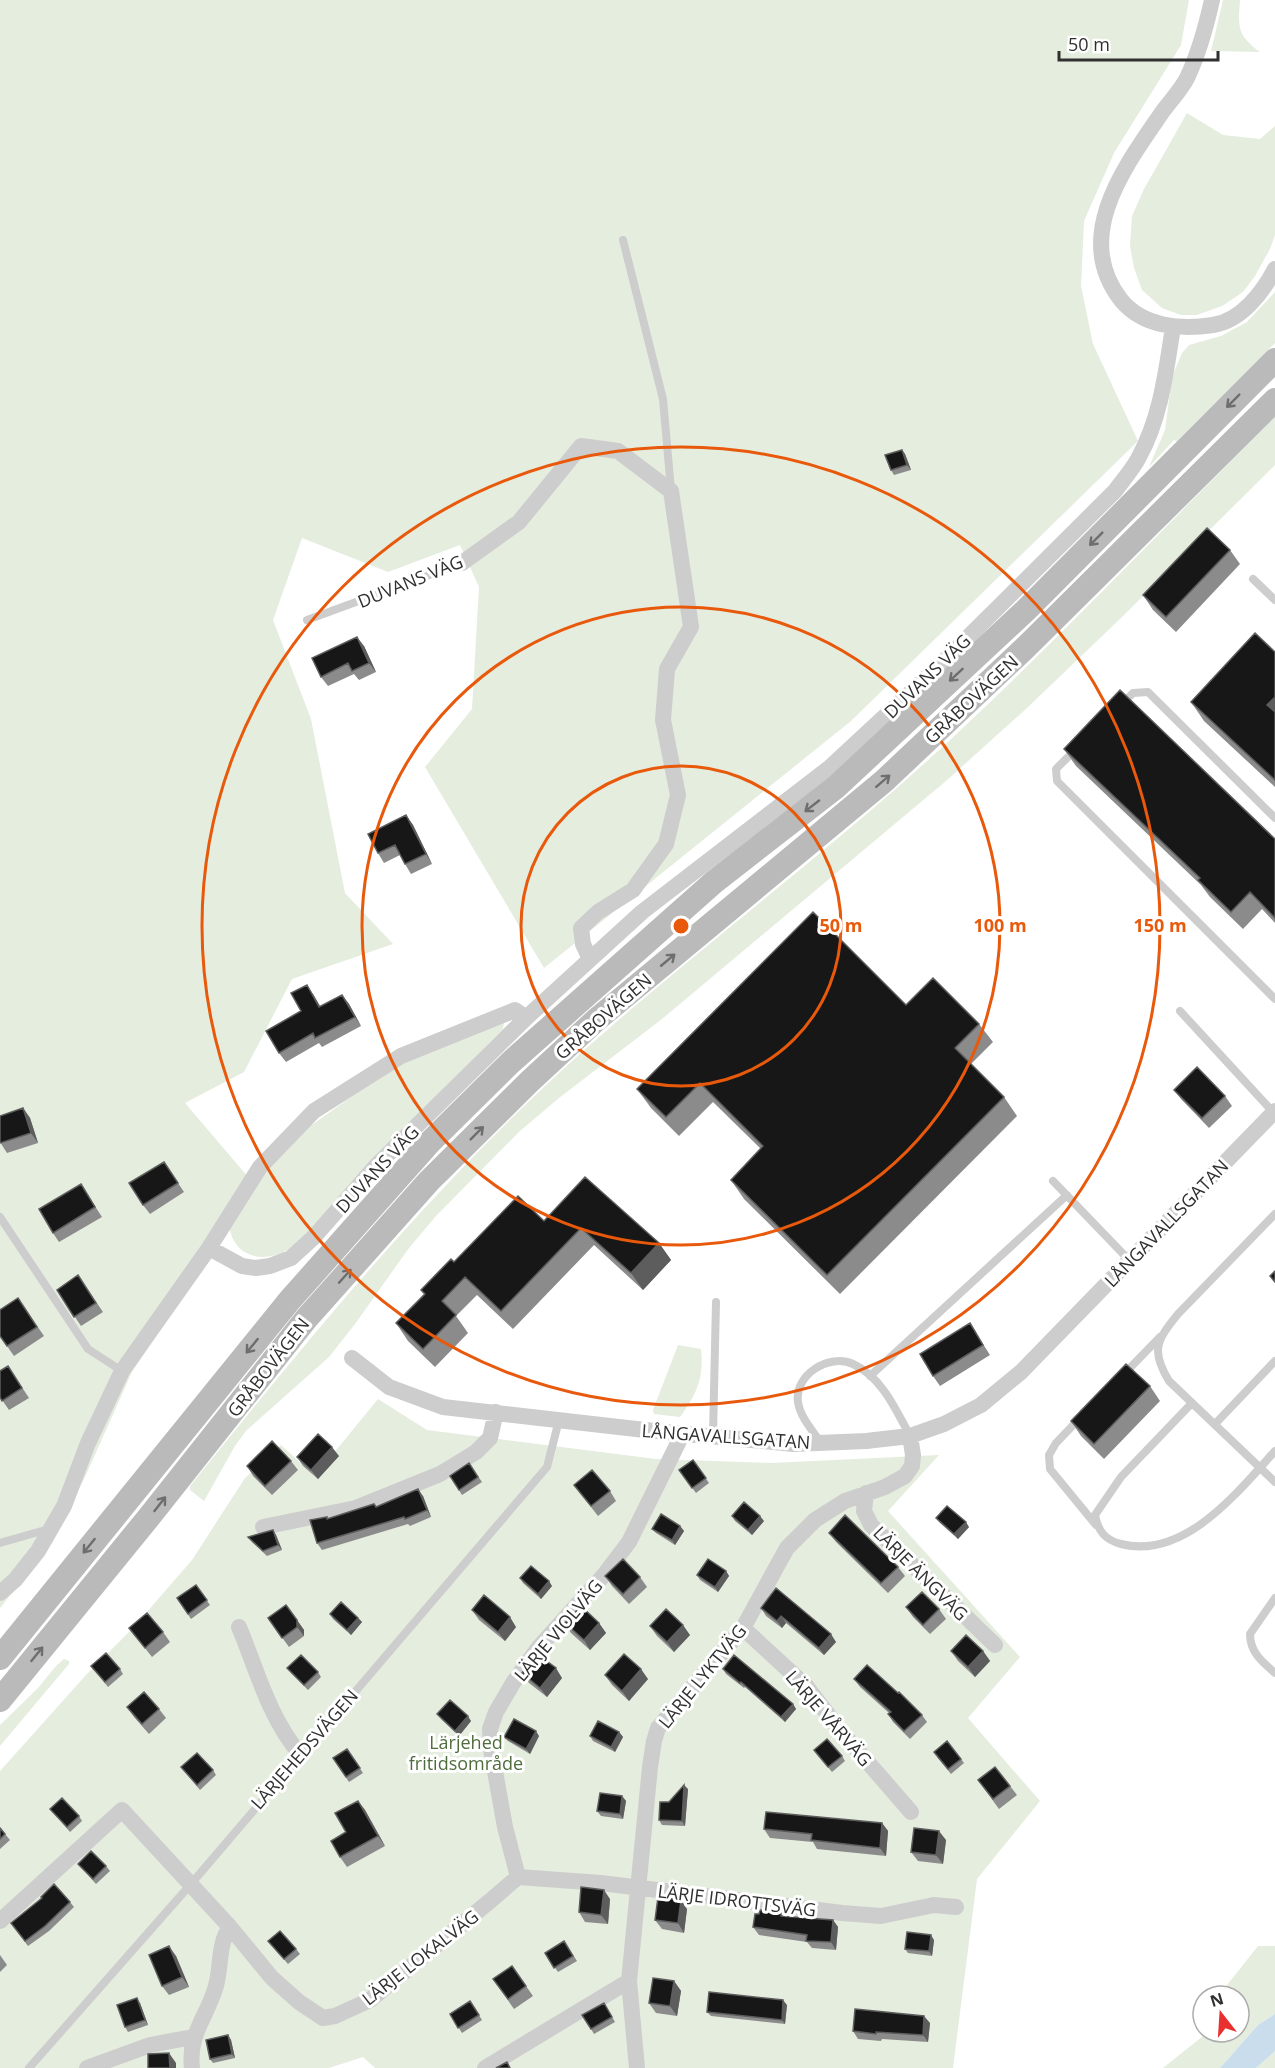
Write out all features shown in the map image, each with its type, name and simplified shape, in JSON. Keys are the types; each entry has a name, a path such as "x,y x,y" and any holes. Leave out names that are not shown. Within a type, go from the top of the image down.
{"main road":[{"name":"GRÅBOVÄGEN","path":"0,1658 289,1301 429,1143 512,1062 714,882 845,779 1026,610 1275,360"},
{"name":"GRÅBOVÄGEN","path":"0,1700 306,1319 429,1181 529,1082 596,1020 884,781 1026,647 1275,400"}],"street":[{"path":"1212,0 1206,30 1186,79 1123,172 1108,201 1101,228 1102,254 1115,292 1126,305 1138,315 1173,327 1190,328 1220,324 1235,316 1262,291 1275,269"},
{"name":"DUVANS VÄG","path":"209,1248 242,1266 256,1268 270,1266 291,1258 314,1237 375,1167 526,1018 590,959 642,912 829,768 940,665 1115,491 1139,459 1155,420 1165,381 1173,327"},
{"name":"DUVANS VÄG","path":"462,563 519,522 581,446 618,451 670,491"},
{"path":"590,959 583,944 581,928 598,912 633,890 666,844 678,795 663,720 666,679 667,669 691,627 670,491"},
{"path":"0,1593 15,1580 38,1551 64,1506 88,1443 122,1371 209,1248 260,1167 314,1111 401,1056 515,1010 526,1018"},
{"name":"LÅNGAVALLSGATAN","path":"352,1358 389,1387 443,1407 794,1444 866,1441 910,1436 945,1424 981,1405 1021,1372 1274,1112"},
{"path":"263,1527 356,1508 440,1474 476,1452 490,1438 496,1412"},
{"name":"LÄRJE VIOLVÄG","path":"518,1877 505,1827 492,1749 490,1729 496,1712 513,1683 539,1647 604,1575 629,1542 683,1433"},
{"name":"LÄRJE LYKTVÄG","path":"637,2068 629,1981 650,1767 658,1728 743,1628 787,1548 815,1520 845,1501 905,1476 912,1466 910,1436"},
{"name":"LÄRJE ÄNGVÄG","path":"866,1493 864,1511 871,1525 995,1645"},
{"path":"239,1627 271,1707 289,1740 300,1754"},
{"name":"LÄRJE VÅRVÄG","path":"743,1628 807,1688 839,1729 911,1812"},
{"name":"LÄRJE LOKALVÄG","path":"0,1921 122,1810 230,1927 272,1978 299,2002 323,2018 335,2016 370,2000 518,1877"},
{"name":"LÄRJE IDROTTSVÄG","path":"518,1877 601,1883 881,1916 934,1905 956,1907"},
{"path":"192,2068 190,2055 193,2037 216,1989 224,1935 230,1927"},
{"path":"485,2068 629,1981"},
{"path":"87,2068 150,2045 193,2037"}],"lane":[{"path":"623,240 663,399 670,491"},
{"name":"DUVANS VÄG","path":"307,620 462,563"},
{"path":"1253,579 1275,600"},
{"path":"1118,708 1133,693 1148,692 1275,818"},
{"path":"1079,746 1056,769 1057,781 1273,993"},
{"path":"1180,1011 1274,1112"},
{"path":"1053,1181 1129,1260"},
{"path":"870,1376 1066,1195"},
{"path":"1120,1378 1160,1337 1178,1314 1275,1214"},
{"path":"0,1217 88,1348 122,1371"},
{"path":"713,1436 716,1302"},
{"path":"1160,1337 1158,1357 1161,1368 1169,1380 1275,1482"},
{"path":"821,1443 806,1421 798,1402 800,1388 808,1373 821,1365 839,1361 852,1363 870,1376 887,1395 910,1436"},
{"path":"1215,1424 1275,1361"},
{"path":"1097,1526 1095,1515 1121,1477 1192,1403"},
{"path":"1088,1410 1056,1443 1049,1455 1050,1469 1102,1533 1113,1542 1155,1546 1171,1542 1210,1517 1275,1451"},
{"name":"LÄRJEHEDSVÄGEN","path":"29,2068 191,1884 547,1467 559,1420"},
{"path":"0,1543 51,1529"},
{"path":"1275,1598 1250,1634 1252,1649 1258,1658 1275,1673"}],"green space":[{"path":"0,0 1189,0 1181,45 1114,153 1084,221 1081,286 1093,344 1138,441 851,721 544,968 425,767 472,709 479,587 460,545 388,572 302,538 273,620 311,719 345,893 393,944 292,979 244,1072 185,1103 254,1184 302,1132 406,1062 504,1022 503,1029 420,1112 307,1235 293,1247 269,1257 251,1255 237,1245 229,1226 132,1372 85,1477 52,1543 0,1608"},
{"path":"1223,0 1240,0 1241,30 1252,46 1260,52 1211,51"},
{"path":"1187,113 1223,135 1260,139 1275,126 1275,235 1270,249 1243,292 1222,306 1197,315 1181,315 1162,308 1142,290 1134,268 1130,246 1132,216 1144,189"},
{"path":"1275,292 1275,343 1149,467 1165,430 1172,377 1182,353 1189,345 1221,336 1247,322"},
{"path":"1275,417 1275,465 1123,616 1027,708 946,781 662,1019 520,1131 436,1216 409,1248 329,1357 246,1431 204,1501 190,1490 190,1486 317,1330 405,1229 498,1132 592,1043 926,762 1059,635"},
{"path":"678,1345 701,1349 702,1359 698,1385 680,1417 654,1414 653,1410"},
{"name":"Lärjehed fritidsområde","path":"378,1399 427,1430 656,1459 771,1463 939,1455 888,1511 1020,1657 968,1718 1040,1801 977,1879 953,2068 375,2068 363,2057 329,2068 0,2068 0,1771 86,1675 133,1628 192,1560 245,1478 281,1445 315,1476"},
{"path":"64,1659 69,1661 69,1664 0,1746 0,1725"},
{"path":"1258,1946 1275,1946 1275,2014 1258,2025 1251,2033 1251,1984 1228,1984"},
{"path":"1193,2044 1241,2044 1220,2068 1163,2068"},
{"path":"1275,2051 1275,2068 1256,2068"}],"water":[{"path":"1275,2014 1275,2051 1256,2068 1220,2068 1241,2044 1251,2044 1251,2033 1258,2025"}],"building":[{"path":"902,450 907,465 891,470 885,455"},
{"path":"1207,528 1230,550 1166,617 1143,595"},
{"path":"1255,633 1275,652 1275,697 1267,705 1275,712 1275,780 1191,702"},
{"path":"357,637 369,663 352,671 348,663 321,677 312,658"},
{"path":"1120,690 1275,839 1275,918 1250,892 1231,912 1198,880 1200,878 1064,749"},
{"path":"406,815 426,854 405,864 395,845 378,853 368,834"},
{"path":"813,912 906,1005 933,978 979,1024 955,1048 1004,1097 827,1275 731,1180 763,1146 700,1083 666,1117 637,1089"},
{"path":"307,985 319,1007 342,995 355,1017 315,1038 313,1033 279,1053 266,1031 301,1011 291,993"},
{"path":"1197,1067 1225,1096 1202,1118 1174,1090"},
{"path":"23,1108 31,1133 0,1143 0,1116"},
{"path":"164,1162 178,1183 143,1205 129,1183"},
{"path":"585,1177 659,1243 631,1273 581,1228 501,1311 465,1277 442,1301 456,1315 423,1349 396,1323 425,1294 421,1290 451,1259 454,1262 518,1196 544,1221"},
{"path":"81,1184 95,1207 53,1233 39,1209"},
{"path":"1275,1271 1275,1282 1270,1276"},
{"path":"78,1275 96,1303 74,1317 57,1290"},
{"path":"18,1298 37,1327 7,1346 0,1336 0,1310"},
{"path":"970,1323 983,1345 933,1376 920,1354"},
{"path":"1126,1364 1150,1386 1094,1444 1071,1421"},
{"path":"8,1366 22,1388 2,1401 0,1371"},
{"path":"318,1434 332,1447 311,1470 297,1457"},
{"path":"272,1441 291,1461 265,1486 247,1466"},
{"path":"693,1460 706,1478 692,1488 679,1470"},
{"path":"469,1463 478,1477 459,1490 450,1476"},
{"path":"592,1470 610,1491 591,1506 574,1485"},
{"path":"418,1489 427,1510 405,1519 404,1517 317,1543 310,1520 327,1517 327,1519 374,1504 376,1507"},
{"path":"744,1502 760,1516 748,1530 732,1516"},
{"path":"947,1506 966,1522 954,1534 936,1518"},
{"path":"661,1514 680,1526 672,1540 652,1529"},
{"path":"845,1515 898,1567 881,1583 829,1533"},
{"path":"273,1530 278,1545 263,1551 248,1537"},
{"path":"623,1559 640,1577 623,1594 605,1576"},
{"path":"708,1559 726,1571 715,1587 697,1575"},
{"path":"531,1566 549,1581 538,1594 520,1578"},
{"path":"196,1585 207,1600 188,1614 177,1598"},
{"path":"776,1588 831,1634 819,1648 781,1616 777,1621 761,1608"},
{"path":"922,1592 939,1609 923,1625 906,1607"},
{"path":"484,1595 510,1617 498,1632 472,1610"},
{"path":"341,1602 358,1618 347,1630 330,1614"},
{"path":"286,1605 297,1620 297,1627 282,1638 268,1618"},
{"path":"581,1606 599,1623 584,1640 565,1623"},
{"path":"666,1609 683,1625 667,1642 650,1626"},
{"path":"147,1613 163,1632 145,1648 129,1628"},
{"path":"966,1635 983,1651 968,1667 951,1651"},
{"path":"106,1653 120,1669 105,1682 91,1666"},
{"path":"537,1654 556,1668 540,1688 522,1673"},
{"path":"624,1654 641,1669 622,1691 605,1675"},
{"path":"301,1655 318,1672 304,1685 287,1668"},
{"path":"734,1655 793,1704 781,1717 723,1669"},
{"path":"867,1665 922,1715 904,1731 888,1714 891,1712 854,1679"},
{"path":"144,1692 159,1709 142,1724 127,1707"},
{"path":"450,1700 468,1716 455,1731 437,1714"},
{"path":"514,1719 536,1731 526,1749 504,1737"},
{"path":"598,1721 619,1732 611,1747 590,1736"},
{"path":"827,1739 842,1756 828,1767 814,1750"},
{"path":"947,1741 961,1759 948,1769 934,1752"},
{"path":"347,1749 360,1768 346,1777 333,1758"},
{"path":"197,1753 213,1770 197,1785 181,1767"},
{"path":"995,1767 1010,1786 993,1799 978,1780"},
{"path":"684,1785 682,1821 659,1820 660,1802 669,1802"},
{"path":"600,1793 622,1796 620,1814 597,1811"},
{"path":"62,1798 79,1816 67,1827 50,1809"},
{"path":"358,1801 378,1836 340,1857 331,1841 346,1832 335,1813"},
{"path":"766,1812 882,1823 880,1848 811,1840 812,1834 764,1829"},
{"path":"0,1828 5,1834 0,1839"},
{"path":"914,1828 939,1831 936,1855 911,1852"},
{"path":"91,1851 106,1866 93,1879 78,1864"},
{"path":"54,1884 70,1902 25,1941 11,1923 42,1898"},
{"path":"581,1887 604,1890 601,1915 579,1912"},
{"path":"658,1897 681,1900 678,1923 655,1920"},
{"path":"760,1910 781,1913 781,1916 833,1920 831,1942 806,1941 807,1935 753,1927 755,1914 759,1914"},
{"path":"280,1931 296,1949 284,1959 268,1941"},
{"path":"907,1932 931,1935 929,1951 905,1949"},
{"path":"564,1941 573,1956 554,1968 545,1953"},
{"path":"169,1946 182,1977 162,1986 149,1955"},
{"path":"512,1966 526,1986 508,1999 493,1979"},
{"path":"653,1978 674,1981 670,2006 649,2003"},
{"path":"709,1992 783,2000 782,2020 707,2012"},
{"path":"137,1998 145,2020 125,2027 117,2005"},
{"path":"470,2001 479,2015 458,2028 450,2014"},
{"path":"604,2003 612,2017 591,2029 582,2015"},
{"path":"855,2009 924,2016 923,2035 853,2031"},
{"path":"228,2035 232,2054 210,2059 206,2040"},
{"path":"169,2053 170,2068 148,2068 148,2054"},
{"path":"507,2062 510,2068 496,2068"}]}
